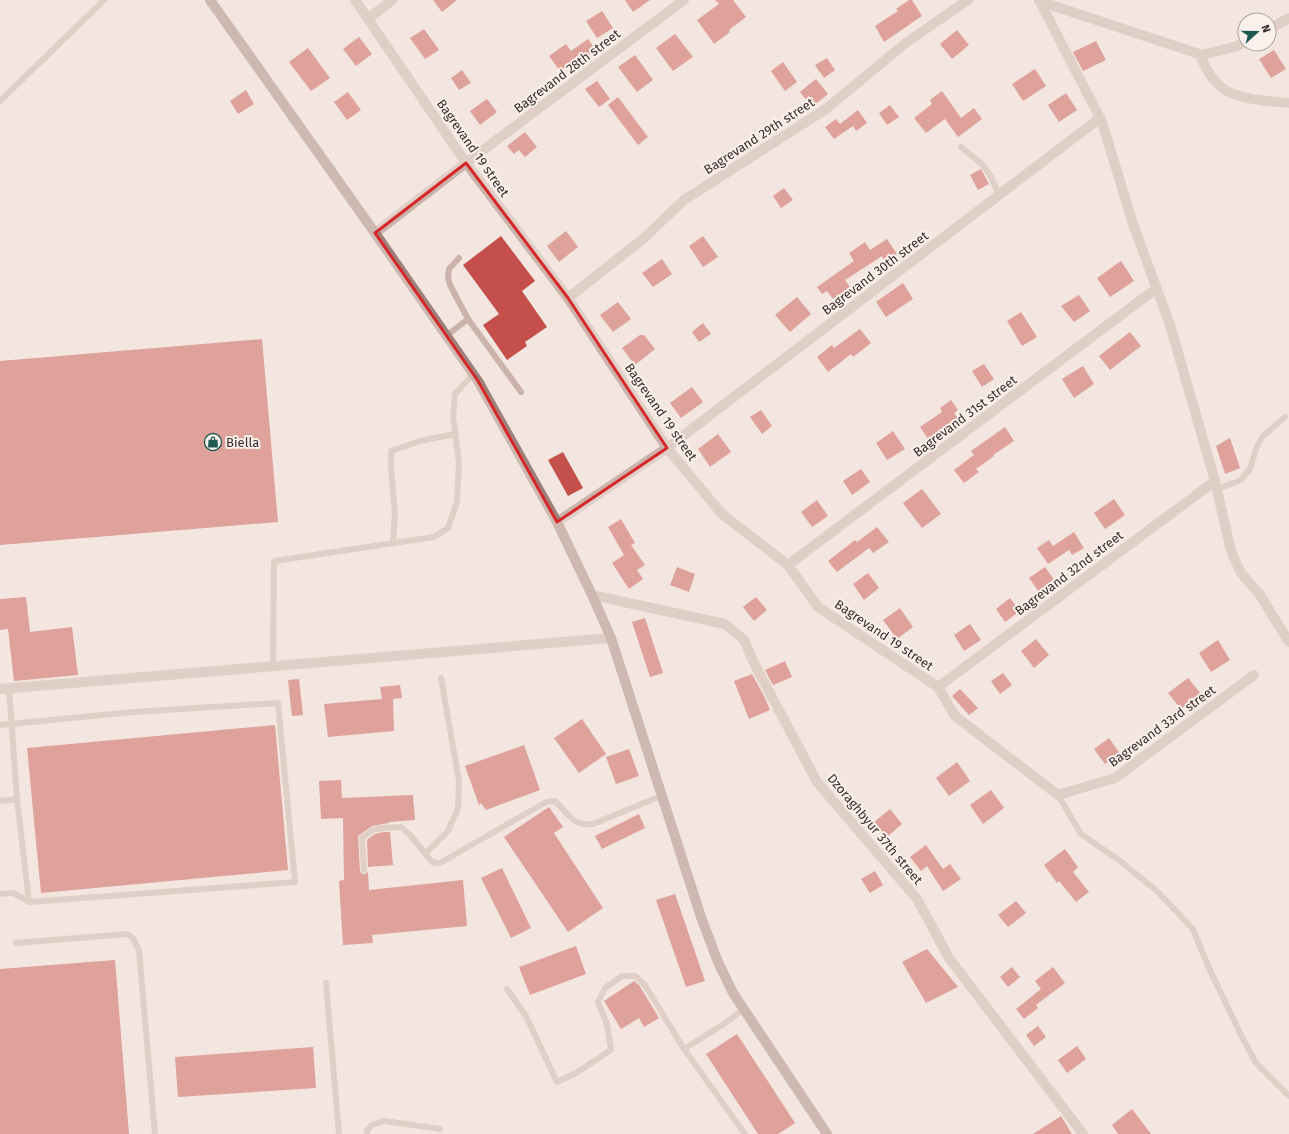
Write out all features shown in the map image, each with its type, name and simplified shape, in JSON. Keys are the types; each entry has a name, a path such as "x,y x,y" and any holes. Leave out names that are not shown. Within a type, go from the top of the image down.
{"street":[{"path":"210,0 473,374 557,522 611,638 661,796 701,917 718,962 733,992 827,1134"},
{"name":"Bagrevand 19 street","path":"355,0 466,163 568,298 667,448 722,514 788,565 818,607 938,687 955,716 1058,795"},
{"path":"368,19 392,0"},
{"name":"Bagrevand 28th street","path":"375,233 684,0"},
{"name":"Bagrevand 29th street","path":"568,298 643,239 684,200 826,109 907,42 968,0"},
{"path":"1039,0 1200,55 1237,46"},
{"path":"1039,0 1100,118 1105,132 1133,224 1170,325 1216,485 1231,551 1241,573 1260,595 1289,642"},
{"path":"1277,25 1289,18"},
{"path":"1200,55 1206,68 1224,89 1246,97 1289,103"},
{"name":"Bagrevand 30th street","path":"557,522 667,448 1100,118"},
{"name":"Bagrevand 31st street","path":"788,565 1157,288"},
{"name":"Bagrevand 32nd street","path":"938,687 1216,485"},
{"name":"Dzoraghbyur 37th street","path":"592,595 725,624 744,640 755,665 817,782 917,900 949,958 1083,1134"},
{"path":"4,689 611,638"},
{"name":"Bagrevand 33rd street","path":"1058,795 1115,778 1254,675"}],"lane":[{"path":"0,101 104,0"},
{"path":"961,147 983,165 990,175 999,195"},
{"path":"459,258 449,269 448,278 450,285 468,319 521,392"},
{"path":"446,336 468,319"},
{"path":"273,666 274,561 434,537 448,528 457,502 459,463 453,416 455,394 473,374"},
{"path":"1216,485 1241,480 1250,469 1256,449 1262,437 1285,417"},
{"path":"393,543 395,514 390,468 391,451 420,441 455,434"},
{"path":"425,854 448,831 458,808 459,781 441,678"},
{"path":"4,689 11,724 17,800 29,902"},
{"path":"0,725 133,712 278,703 296,882 29,902 13,893 0,894"},
{"path":"1058,795 1081,834 1120,861 1158,892 1193,929 1211,973 1256,1063 1289,1096"},
{"path":"364,870 362,838 373,830 401,827 410,835 432,862 440,863 546,802 555,801 575,822 584,825 593,824 661,796"},
{"path":"0,801 17,800"},
{"path":"16,943 126,934 133,938 139,951 155,1134"},
{"path":"507,990 526,1016 558,1082 576,1073 612,1050 607,1024 598,1002 605,988 622,976 635,976 645,984 684,1049 745,1134"},
{"path":"326,983 339,1134"},
{"path":"684,1049 727,1022 744,1009"},
{"path":"366,1134 367,1130 372,1125 384,1121 440,1129"}],"highlighted area":[{"path":"466,163 568,298 667,448 557,522 478,381 375,233"}],"building":[{"path":"433,0 457,0 442,12"},
{"path":"625,0 650,0 633,12"},
{"path":"715,0 733,0 746,17 714,44 697,20 719,4"},
{"path":"909,0 912,0 922,16 884,42 875,26 898,11 896,9"},
{"path":"602,11 613,28 597,38 586,21"},
{"path":"424,29 439,50 425,59 410,38"},
{"path":"957,30 969,45 952,59 940,44"},
{"path":"675,34 693,57 673,71 656,48"},
{"path":"359,37 372,54 356,66 343,49"},
{"path":"588,39 596,50 585,58 583,54 560,71 549,56 566,44 571,51"},
{"path":"1096,41 1106,60 1083,71 1073,52"},
{"path":"308,48 330,78 311,91 289,62"},
{"path":"1271,52 1275,52 1286,69 1271,78 1259,59"},
{"path":"635,55 653,80 637,92 618,67"},
{"path":"827,58 835,70 824,78 815,65"},
{"path":"783,62 797,82 785,91 771,71"},
{"path":"1035,69 1046,86 1023,101 1012,84"},
{"path":"462,70 471,83 459,90 451,78"},
{"path":"816,79 828,94 812,107 800,92"},
{"path":"597,81 610,99 599,107 585,89"},
{"path":"246,90 254,104 238,114 230,101"},
{"path":"942,91 961,118 974,108 982,119 958,137 945,119 926,133 914,118 932,104 930,100"},
{"path":"348,92 361,110 347,120 334,102"},
{"path":"1066,93 1077,110 1059,122 1048,105"},
{"path":"618,97 648,137 638,145 608,105"},
{"path":"487,99 497,112 480,125 470,111"},
{"path":"890,105 899,117 887,125 879,113"},
{"path":"858,110 867,123 856,131 853,126 834,139 825,127 836,119 840,124"},
{"path":"525,132 537,147 525,157 519,150 514,154 507,146"},
{"path":"981,169 989,184 978,190 970,175"},
{"path":"784,188 793,200 781,208 773,196"},
{"path":"566,231 578,247 559,262 547,246"},
{"path":"501,236 535,281 522,291 547,327 525,342 527,346 507,360 483,325 499,314 463,265"},
{"path":"703,236 718,257 703,267 689,246"},
{"path":"887,239 897,254 885,262 882,256 845,280 850,287 833,299 827,291 822,294 817,287 854,261 849,253 865,242 870,250"},
{"path":"662,259 672,274 653,287 642,273"},
{"path":"1121,261 1134,281 1110,297 1097,278"},
{"path":"903,283 913,299 886,317 876,302"},
{"path":"1079,295 1090,311 1074,322 1061,306"},
{"path":"797,297 811,314 790,332 775,315"},
{"path":"618,302 631,319 613,332 600,315"},
{"path":"1021,312 1037,337 1022,346 1007,321"},
{"path":"703,323 711,334 699,342 692,332"},
{"path":"860,329 871,343 853,357 851,354 828,372 817,357 832,345 834,348"},
{"path":"1130,332 1141,346 1110,370 1099,356"},
{"path":"640,335 644,335 655,349 635,365 622,348"},
{"path":"262,339 278,522 0,545 0,361"},
{"path":"984,364 994,379 982,387 972,371"},
{"path":"1083,366 1094,384 1074,398 1062,379"},
{"path":"692,387 703,402 681,418 670,403"},
{"path":"951,400 958,410 954,413 959,419 929,440 920,427 942,412 940,408"},
{"path":"761,410 772,426 762,434 750,417"},
{"path":"1005,427 1014,441 976,469 979,472 964,483 954,470 974,455 971,451"},
{"path":"893,431 905,449 887,460 876,443"},
{"path":"718,434 731,452 710,467 698,449"},
{"path":"1230,438 1240,468 1225,474 1216,446"},
{"path":"563,452 583,488 568,496 548,460"},
{"path":"861,469 870,482 852,495 843,481"},
{"path":"922,489 941,514 922,528 903,503"},
{"path":"1114,499 1125,515 1105,529 1094,513"},
{"path":"817,500 828,516 812,527 801,512"},
{"path":"621,519 635,543 631,545 645,565 637,570 643,579 629,589 612,563 624,555 608,527"},
{"path":"877,527 889,542 873,553 869,548 837,572 828,561 855,540 857,542"},
{"path":"1074,532 1084,548 1072,555 1069,550 1048,564 1037,548 1049,540 1053,546"},
{"path":"677,567 695,574 689,592 670,585"},
{"path":"1045,567 1055,581 1039,592 1029,578"},
{"path":"868,573 879,588 864,600 853,584"},
{"path":"26,597 30,632 72,627 78,675 14,681 8,629 0,630 0,599"},
{"path":"756,597 767,610 754,621 743,607"},
{"path":"1010,598 1020,611 1005,622 996,609"},
{"path":"900,608 913,627 897,639 883,620"},
{"path":"645,618 663,673 650,677 632,622"},
{"path":"970,624 981,640 964,651 954,635"},
{"path":"1036,639 1049,655 1034,668 1021,651"},
{"path":"1218,640 1230,660 1211,672 1199,653"},
{"path":"785,661 792,677 773,685 765,670"},
{"path":"1003,673 1012,685 1000,694 991,681"},
{"path":"752,674 770,710 749,719 734,681"},
{"path":"1188,678 1201,694 1181,709 1168,693"},
{"path":"299,679 303,715 292,716 288,680"},
{"path":"400,685 402,698 393,699 394,731 328,737 324,704 382,699 380,687"},
{"path":"960,689 978,708 969,715 952,696"},
{"path":"582,719 606,754 579,773 554,738"},
{"path":"275,725 288,870 41,893 27,748"},
{"path":"1109,738 1120,754 1105,764 1094,749"},
{"path":"524,745 540,790 486,810 481,803 479,805 465,766"},
{"path":"629,749 639,776 616,784 606,757"},
{"path":"957,762 970,781 949,796 936,778"},
{"path":"341,780 342,798 413,795 415,820 389,822 372,826 358,836 360,871 362,874 368,872 369,890 463,880 467,926 372,935 373,943 343,945 339,881 344,880 343,818 321,819 319,781"},
{"path":"991,790 1004,808 983,824 970,805"},
{"path":"549,807 563,827 554,833 603,908 568,932 504,837"},
{"path":"890,809 902,824 886,838 873,823"},
{"path":"639,814 645,828 602,849 595,836"},
{"path":"390,832 393,865 368,867 367,840 375,834"},
{"path":"926,845 943,869 950,864 961,879 943,891 927,866 921,871 910,857"},
{"path":"1065,849 1078,867 1073,872 1089,892 1076,902 1059,881 1057,883 1044,865"},
{"path":"502,868 531,928 511,938 481,878"},
{"path":"875,871 883,885 870,893 861,879"},
{"path":"675,894 705,981 686,987 656,900"},
{"path":"1016,901 1026,913 1008,927 998,915"},
{"path":"576,946 586,974 530,995 519,967"},
{"path":"927,949 958,987 926,1003 902,962"},
{"path":"115,960 129,1134 0,1134 0,969"},
{"path":"1012,967 1020,977 1008,987 1000,977"},
{"path":"1053,967 1065,983 1036,1005 1038,1008 1024,1019 1016,1009 1041,989 1035,981"},
{"path":"634,981 639,985 659,1018 644,1027 639,1018 621,1029 604,1001"},
{"path":"1038,1026 1046,1037 1034,1046 1026,1035"},
{"path":"737,1034 795,1123 778,1134 758,1134 706,1054"},
{"path":"1077,1046 1086,1059 1067,1073 1058,1060"},
{"path":"313,1047 316,1088 178,1097 175,1057"},
{"path":"1132,1109 1151,1134 1118,1134 1112,1125"},
{"path":"1061,1116 1072,1134 1033,1134"}],"place":[{"name":"Biella","path":"213,442"}]}
